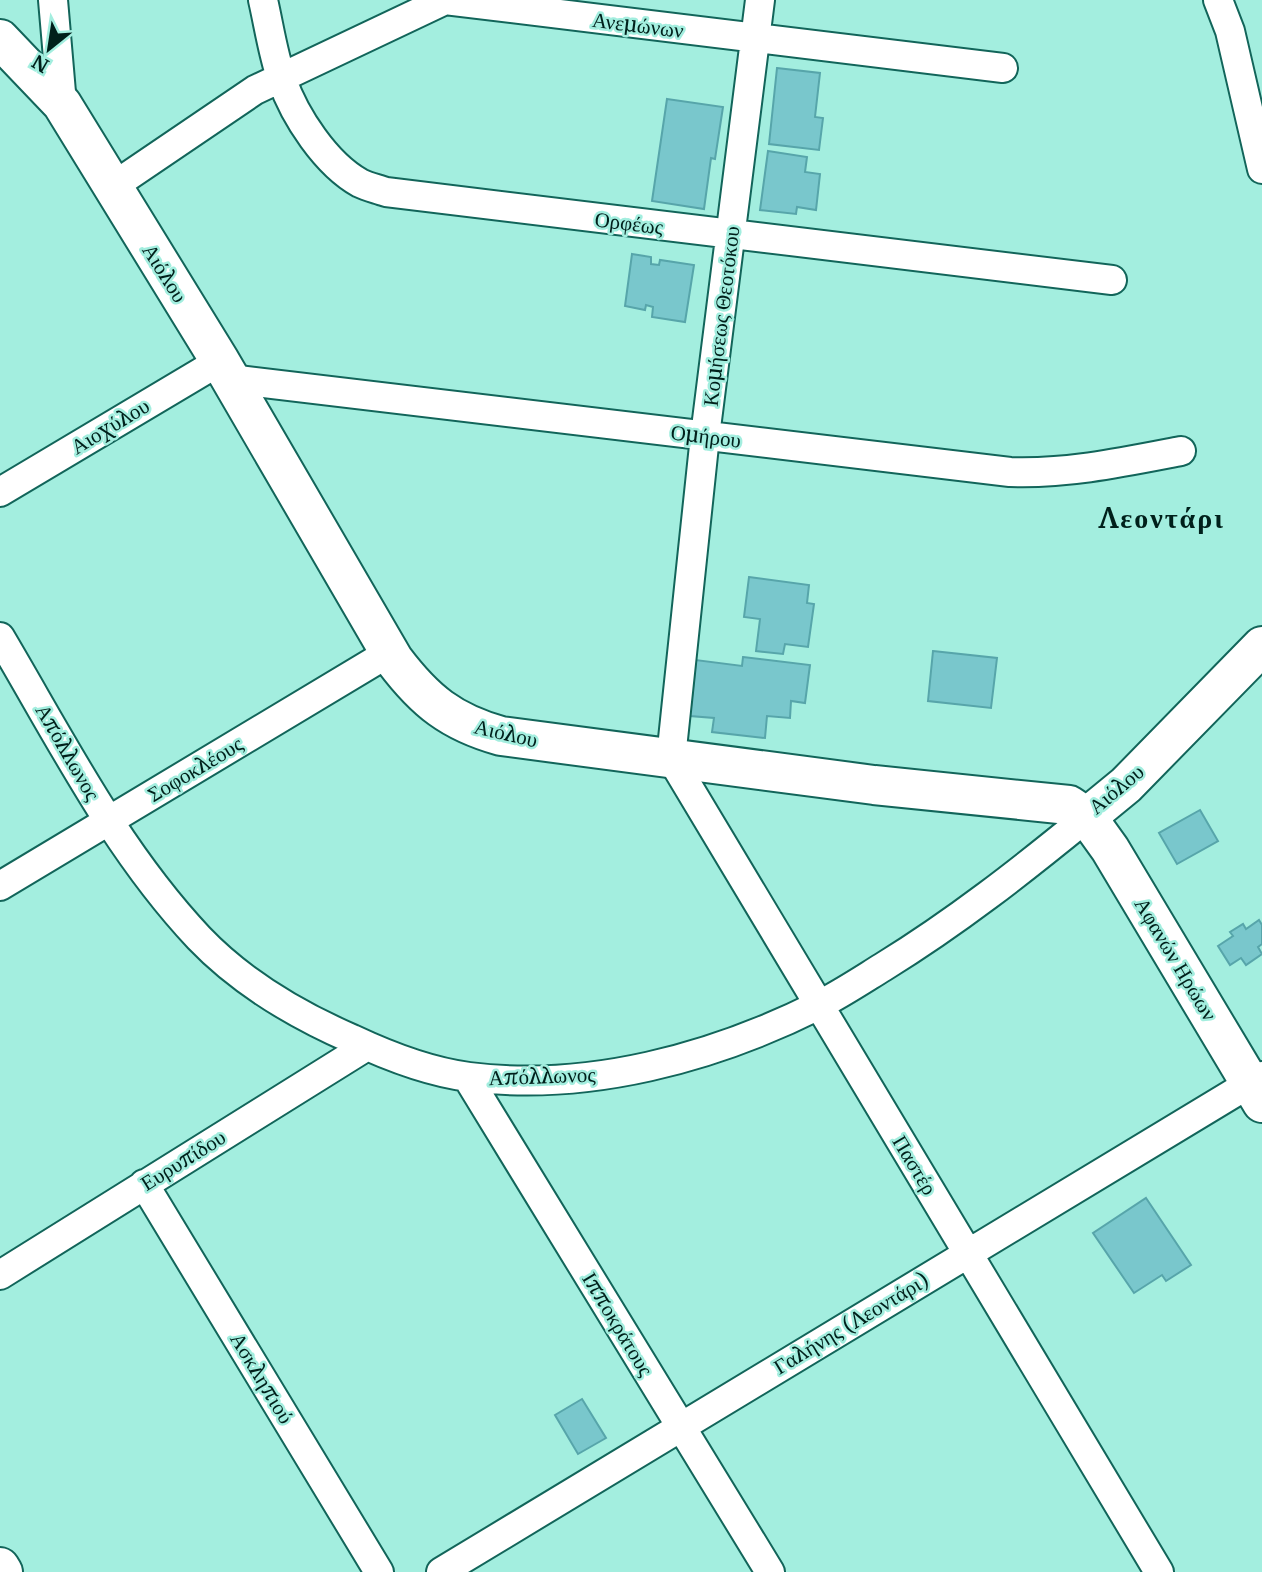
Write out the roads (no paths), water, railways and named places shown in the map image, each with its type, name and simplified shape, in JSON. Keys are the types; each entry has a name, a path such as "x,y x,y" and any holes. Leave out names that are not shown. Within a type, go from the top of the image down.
{"street":[{"path":"53,0 62,104"},
{"name":"Ορφέως","path":"262,0 281,78 287,95 303,121 330,159 362,184 386,192 1112,279"},
{"name":"Ανεμώνων","path":"112,187 255,90 444,0 569,8 757,40 1003,68"},
{"name":"Κομήσεως Θεοτόκου","path":"671,758 705,436 760,0"},
{"path":"1218,0 1230,31 1262,169"},
{"name":"Αιόλου","path":"0,38 62,104 225,370 390,652 409,680 425,697 450,716 501,736 874,785 1069,805 1087,817 1126,785 1262,646"},
{"name":"Ομήρου","path":"225,370 705,436 1010,472 1049,472 1095,467 1181,451"},
{"name":"Αιοχύλου","path":"0,492 225,370"},
{"name":"Απόλλωνος","path":"0,637 109,821 173,908 201,939 229,965 306,1017 367,1046 467,1077 552,1080 635,1069 721,1047 819,1005 952,922 998,890 1087,817"},
{"name":"Σοφοκλέους","path":"0,886 390,652"},
{"name":"Παστέρ","path":"671,758 1159,1572"},
{"name":"Αφανών Ηρώων","path":"1087,817 1110,849 1258,1087"},
{"name":"Ευρυπίδου","path":"0,1275 367,1046"},
{"name":"Ιπποκράτους","path":"467,1077 769,1572"},
{"name":"Γαλήνης (Λεοντάρι)","path":"441,1572 967,1252 1258,1087"},
{"name":"Ασκληπιού","path":"144,1184 379,1572"},
{"path":"0,1567 3,1572"}],"district":[{"name":"Λεοντάρι","path":"1162,518"}]}
